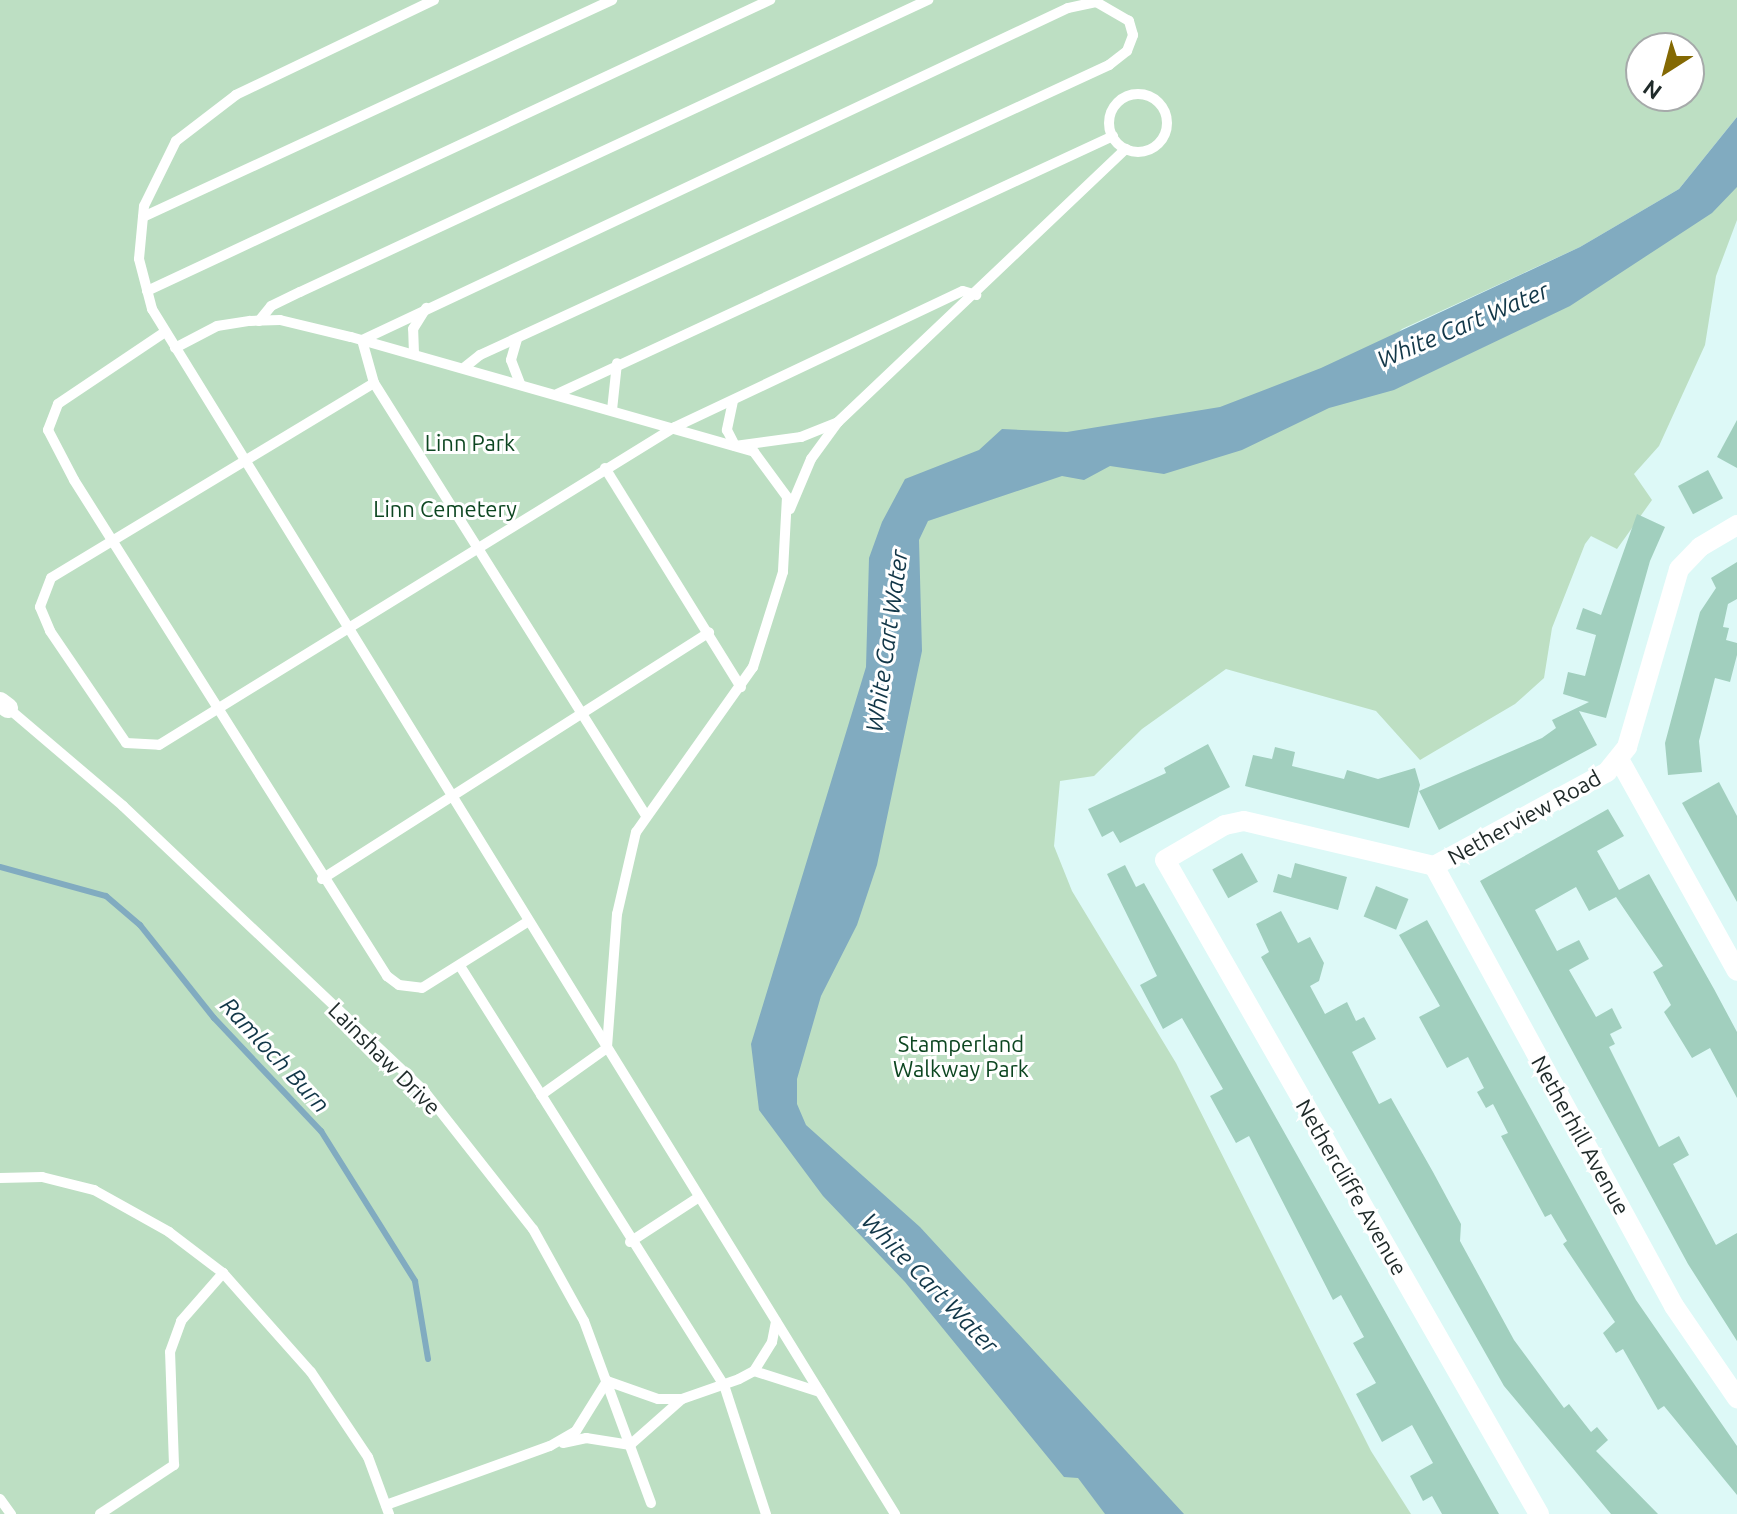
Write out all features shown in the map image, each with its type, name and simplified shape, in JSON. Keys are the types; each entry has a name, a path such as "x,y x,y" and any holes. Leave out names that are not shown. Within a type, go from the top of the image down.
{"street":[{"name":"Netherview Road","path":"1165,860 1225,825 1244,821 1434,866 1620,761 1679,569 1700,547 1737,525"},
{"path":"1620,761 1737,971"},
{"name":"Nethercliffe Avenue","path":"1165,860 1539,1514"},
{"name":"Netherhill Avenue","path":"1434,866 1674,1306 1737,1398"}],"lane":[{"path":"434,0 202,116 155,174 143,217 139,259 147,291 165,332 895,1514"},
{"path":"143,217 612,0"},
{"path":"147,291 770,0"},
{"path":"259,321 271,306 300,292 928,0"},
{"path":"362,340 1068,8 1096,2 1129,21 1133,35 1127,51 1109,65 517,339 465,367"},
{"path":"607,1048 617,914 625,867 645,814 741,687 770,625 788,515 811,459 838,422 976,295 1126,149 1154,147 1166,132 1166,113 1154,98 1136,93 1119,101 1110,118 1113,136 1126,149"},
{"path":"557,394 617,363 1113,136"},
{"path":"374,383 51,578 40,607 50,631 126,743 159,745 675,427 963,291 976,295"},
{"path":"414,354 413,329 427,307"},
{"path":"175,348 217,326 259,321 362,340 465,367 754,452 775,473 788,515"},
{"path":"165,332 77,388 51,417 55,447 371,957 399,985 422,988 529,921"},
{"path":"517,339 511,360 520,383"},
{"path":"362,340 374,383 645,814"},
{"path":"612,410 617,363"},
{"path":"733,401 727,430 735,446"},
{"path":"735,446 801,437 838,422"},
{"path":"605,468 741,687"},
{"path":"322,879 709,632"},
{"name":"Lainshaw Drive","path":"4,705 123,806 425,1092 533,1229 584,1321 651,1503"},
{"path":"460,966 630,1242 724,1385 766,1514"},
{"path":"541,1095 607,1048"},
{"path":"0,1178 42,1177 94,1190 169,1232 223,1273 311,1372 368,1457 387,1509 550,1446 586,1438 630,1445 682,1399"},
{"path":"630,1242 699,1197"},
{"path":"100,1514 174,1465 170,1352 181,1321 223,1273"},
{"path":"550,1446 576,1431 607,1381 658,1399 682,1399 754,1371 772,1342 776,1321"},
{"path":"754,1371 820,1392"},
{"path":"0,1499 11,1514"}],"green space":[{"name":"Linn Park","path":"0,0 1737,0 1737,117 1679,189 1580,247 1402,329 1358,370 1737,162 1737,220 1716,276 1705,345 1659,446 1634,474 1652,500 1617,549 1591,536 1585,544 1552,628 1544,678 1515,704 1420,760 1376,711 1226,669 1142,729 1094,776 1060,781 1054,846 1072,891 1176,1063 1371,1451 1411,1514 0,1514"}],"water":[{"name":"White Cart Water","path":"1737,117 1737,187 1712,213 1570,306 1394,390 1329,408 1242,450 1164,474 1110,466 1084,480 1062,476 928,521 919,540 922,651 877,865 857,925 821,996 797,1079 797,1104 806,1125 920,1227 1184,1514 1105,1514 1078,1478 1064,1477 905,1282 823,1196 759,1110 751,1044 866,667 869,558 882,522 905,479 979,450 1002,429 1067,432 1220,407 1321,368 1580,247 1679,189"}],"building":[{"path":"1737,420 1737,468 1717,457"},
{"path":"1708,470 1723,498 1693,514 1678,486"},
{"path":"1637,514 1665,527 1650,561 1606,718 1579,711 1597,745 1439,830 1419,791 1542,738 1556,728 1552,720 1589,702 1563,694 1568,672 1585,676 1596,635 1576,629 1583,608 1601,615"},
{"path":"1737,562 1737,599 1728,604 1723,627 1729,628 1726,640 1737,643 1737,655 1730,682 1715,678 1699,741 1702,772 1668,775 1665,743 1700,612 1716,588 1711,578"},
{"path":"1208,744 1230,787 1120,843 1113,831 1102,837 1088,809 1166,773 1164,768"},
{"path":"1275,747 1295,752 1292,766 1344,779 1347,770 1378,779 1415,768 1420,785 1409,828 1245,786 1253,755 1272,759"},
{"path":"1719,782 1737,816 1737,902 1682,803"},
{"path":"1608,809 1624,836 1597,851 1619,890 1649,874 1737,1032 1737,1098 1710,1048 1692,1058 1664,1012 1671,1005 1653,972 1663,966 1616,897 1589,911 1576,887 1535,910 1557,951 1579,940 1589,959 1569,970 1596,1017 1612,1008 1622,1028 1610,1034 1615,1044 1609,1047 1659,1147 1679,1136 1689,1155 1673,1164 1716,1245 1737,1233 1737,1341 1688,1264 1480,881"},
{"path":"1242,853 1258,882 1228,898 1212,869"},
{"path":"1295,863 1347,877 1338,910 1273,892 1278,874 1291,878"},
{"path":"1125,865 1136,887 1144,883 1499,1514 1442,1514 1432,1496 1423,1501 1410,1476 1433,1463 1412,1425 1382,1442 1356,1394 1376,1383 1353,1343 1364,1337 1341,1295 1333,1300 1249,1136 1236,1143 1210,1096 1223,1089 1182,1018 1163,1029 1140,985 1157,976 1107,874"},
{"path":"1376,886 1408,899 1396,930 1364,917"},
{"path":"1281,911 1298,943 1310,937 1324,963 1319,981 1310,986 1325,1014 1347,1002 1356,1021 1364,1017 1376,1039 1352,1052 1379,1104 1391,1098 1433,1172 1461,1224 1460,1241 1514,1340 1564,1408 1569,1404 1591,1432 1597,1427 1608,1440 1596,1451 1658,1514 1611,1514 1504,1386 1261,957 1269,952 1256,924"},
{"path":"1427,920 1636,1300 1737,1446 1737,1495 1664,1406 1658,1410 1623,1349 1616,1353 1603,1333 1615,1322 1563,1244 1567,1241 1551,1214 1545,1217 1501,1136 1508,1133 1493,1104 1486,1108 1477,1092 1484,1088 1468,1057 1447,1068 1419,1017 1440,1006 1399,935"}],"waterway":[{"name":"Ramloch Burn","path":"0,867 106,896 140,925 214,1018 321,1131 415,1281 428,1359"}],"park label":[{"name":"Linn Cemetery","path":"445,509"},
{"name":"Stamperland Walkway Park","path":"961,1056"}]}
